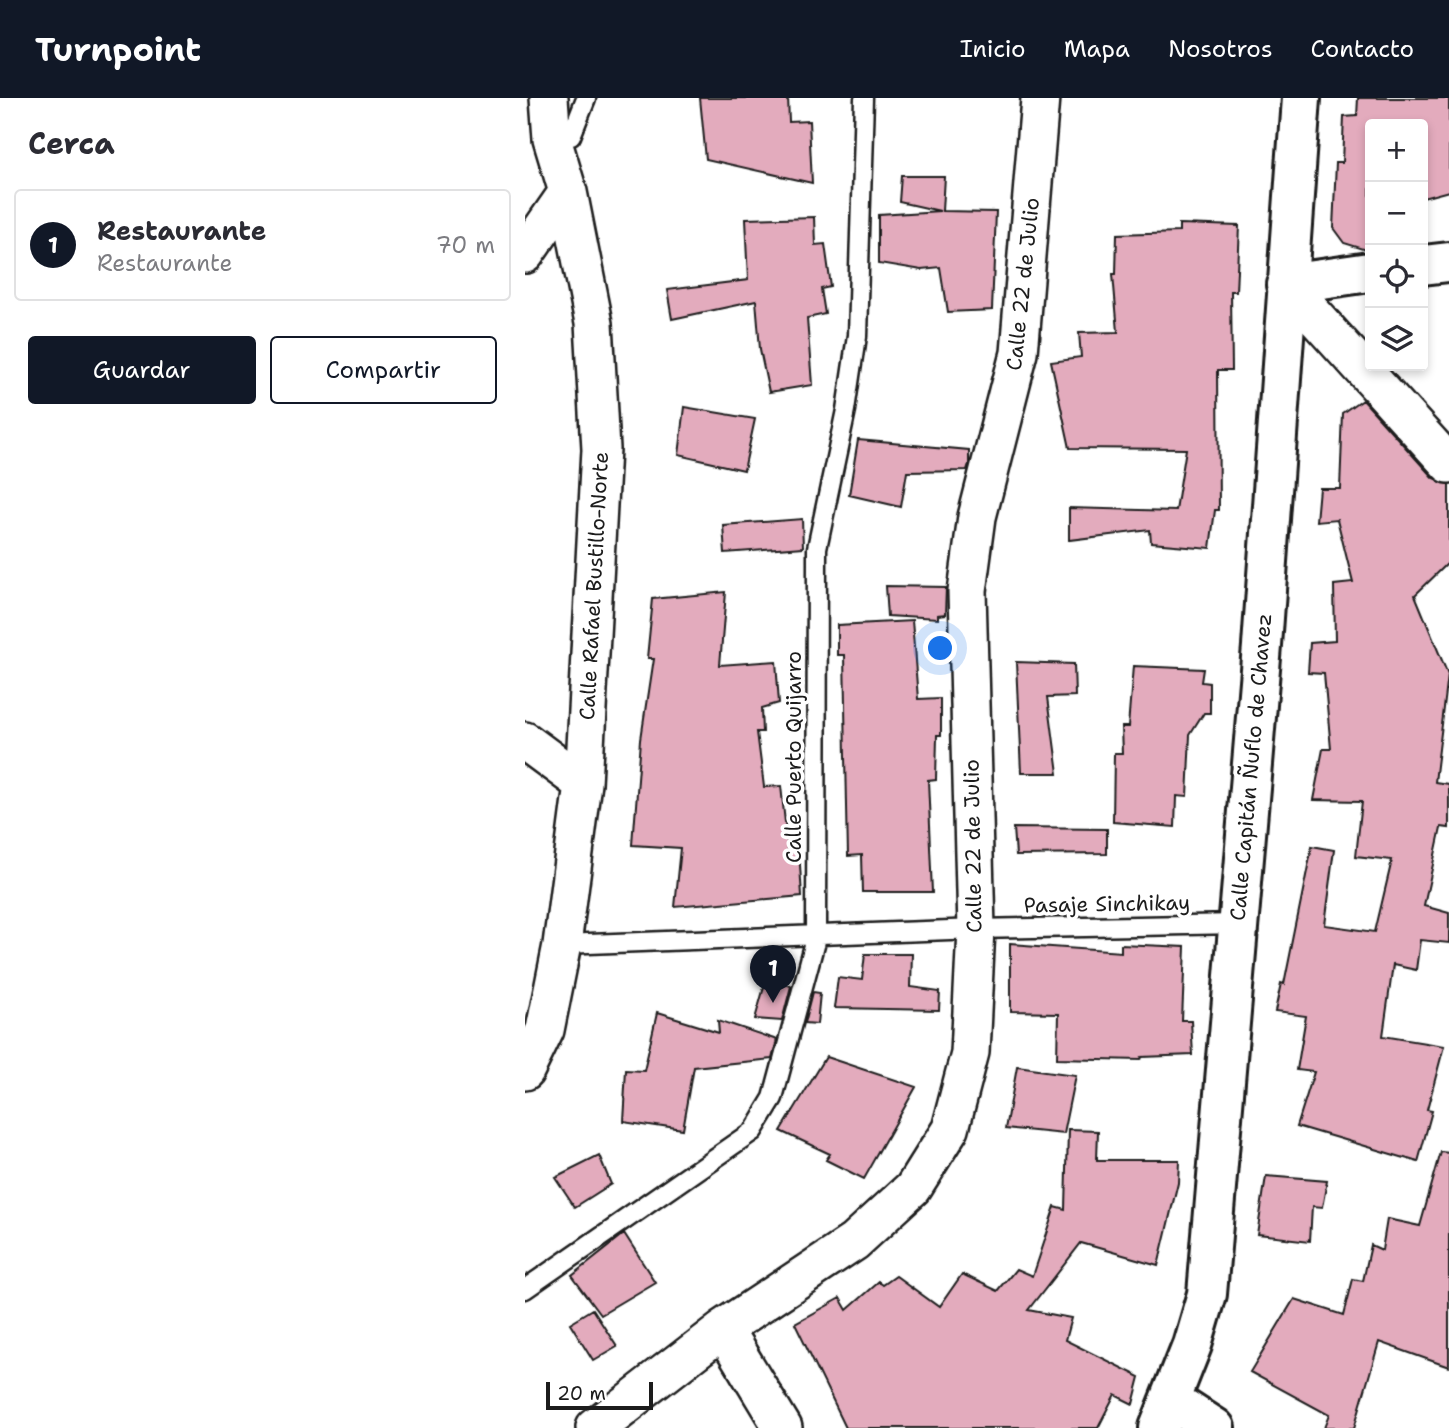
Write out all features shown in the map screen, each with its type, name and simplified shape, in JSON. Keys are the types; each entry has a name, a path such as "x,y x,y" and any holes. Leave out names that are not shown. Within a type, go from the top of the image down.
{"street":[{"name":"Calle Rafael Bustillo-Norte","path":"525,1071 545,1030 562,945 583,784 601,449 594,323 568,192 538,136 549,98"},
{"name":"Calle 22 de Julio","path":"595,1428 723,1329 854,1242 913,1188 950,1129 970,1053 976,929 967,591 977,517 1019,354 1041,98"},
{"name":"Calle Capitán Ñuflo de Chavez","path":"1165,1414 1192,1345 1206,1294 1262,646 1301,98"},
{"path":"525,254 568,192"},
{"path":"1428,264 1449,261"},
{"path":"1286,284 1365,273"},
{"path":"1286,284 1449,464"},
{"path":"525,741 583,784"},
{"path":"723,1329 783,1428"},
{"path":"1165,1414 1214,1428"}],"lane":[{"path":"538,136 571,136 586,98"},
{"name":"Calle Puerto Quijarro","path":"525,1289 753,1131 773,1098 817,937 817,548 846,410 857,336 865,98"},
{"name":"Pasaje Sinchikay","path":"562,945 976,929 1238,923"}],"building":[{"path":"700,98 788,98 789,122 809,121 812,183 706,159"},
{"path":"1358,98 1449,98 1449,191 1428,197 1428,119 1365,119 1365,249 1344,243 1333,228 1336,163 1342,163 1344,117 1357,116"},
{"path":"902,176 944,176 942,211 996,212 992,310 948,312 941,268 921,270 879,263 879,215 940,211 900,202"},
{"path":"814,217 815,245 825,244 831,287 822,289 826,314 807,318 812,385 769,392 760,349 756,301 672,319 667,290 748,280 745,219"},
{"path":"1179,224 1239,226 1236,292 1231,292 1232,370 1218,370 1219,510 1215,510 1210,548 1151,543 1150,530 1069,540 1069,508 1176,511 1186,449 1070,448 1051,361 1081,357 1079,333 1118,332 1113,274 1116,274 1117,234 1179,232"},
{"path":"1363,400 1433,478 1449,484 1449,562 1415,595 1448,675 1435,782 1449,784 1449,828 1441,827 1424,906 1449,913 1449,943 1420,940 1416,970 1393,965 1383,1036 1444,1046 1427,1110 1432,1111 1418,1162 1297,1126 1314,1072 1297,1070 1306,1016 1275,1012 1281,984 1284,985 1312,846 1334,850 1324,925 1375,932 1392,860 1356,856 1362,801 1313,800 1323,749 1331,749 1324,673 1308,672 1310,643 1335,641 1334,585 1353,583 1337,519 1316,521 1319,488 1340,488 1343,414"},
{"path":"684,407 755,419 744,470 678,455"},
{"path":"858,440 969,450 969,464 967,470 907,471 901,507 849,495"},
{"path":"802,519 803,547 725,553 723,525"},
{"path":"886,586 946,587 945,614 937,615 937,619 888,616"},
{"path":"726,592 720,665 776,661 779,703 762,708 763,732 757,732 764,787 781,786 788,850 799,850 802,896 675,907 681,848 633,845 641,739 653,659 647,659 653,599"},
{"path":"912,621 918,699 941,698 941,735 937,735 936,779 928,780 933,892 863,892 862,855 848,856 844,655 837,655 837,625"},
{"path":"1016,662 1074,664 1075,696 1048,697 1058,773 1021,773"},
{"path":"1133,666 1204,669 1202,682 1210,683 1210,713 1204,713 1190,735 1187,797 1176,796 1175,827 1113,822 1114,753 1122,753 1121,727 1128,727"},
{"path":"1014,828 1107,829 1107,854 1016,855"},
{"path":"1010,944 1121,952 1121,944 1185,947 1182,1021 1191,1021 1193,1055 1142,1057 1141,1060 1057,1058 1058,1013 1010,1012"},
{"path":"865,954 911,954 910,987 940,991 939,1010 834,1008 838,977 862,980"},
{"path":"766,980 791,986 782,1021 755,1019"},
{"path":"813,992 820,993 817,1024 805,1023"},
{"path":"657,1013 719,1032 718,1020 777,1040 772,1059 694,1067 683,1130 623,1121 626,1069 644,1070"},
{"path":"826,1057 916,1087 864,1179 826,1160 830,1154 781,1131"},
{"path":"1017,1067 1075,1075 1063,1134 1006,1128"},
{"path":"1068,1130 1098,1131 1097,1160 1179,1160 1178,1182 1158,1265 1081,1243 1029,1310 1071,1318 1065,1340 1140,1377 1133,1404 1115,1395 1098,1428 846,1428 795,1323 840,1298 847,1310 879,1282 883,1285 896,1276 939,1307 962,1274 998,1291 1016,1269 1032,1276 1055,1207 1066,1210"},
{"path":"1441,1152 1449,1153 1449,1367 1379,1342 1354,1428 1324,1428 1329,1415 1250,1372 1294,1299 1344,1315 1353,1279 1363,1281 1371,1245 1382,1250 1387,1219 1420,1226"},
{"path":"599,1155 611,1184 575,1207 555,1177"},
{"path":"1266,1176 1327,1181 1322,1208 1312,1207 1310,1241 1257,1235"},
{"path":"624,1234 655,1282 601,1314 572,1275"},
{"path":"593,1309 617,1346 593,1360 570,1323"}],"place":[{"name":"Restaurante","path":"773,1003"}]}
